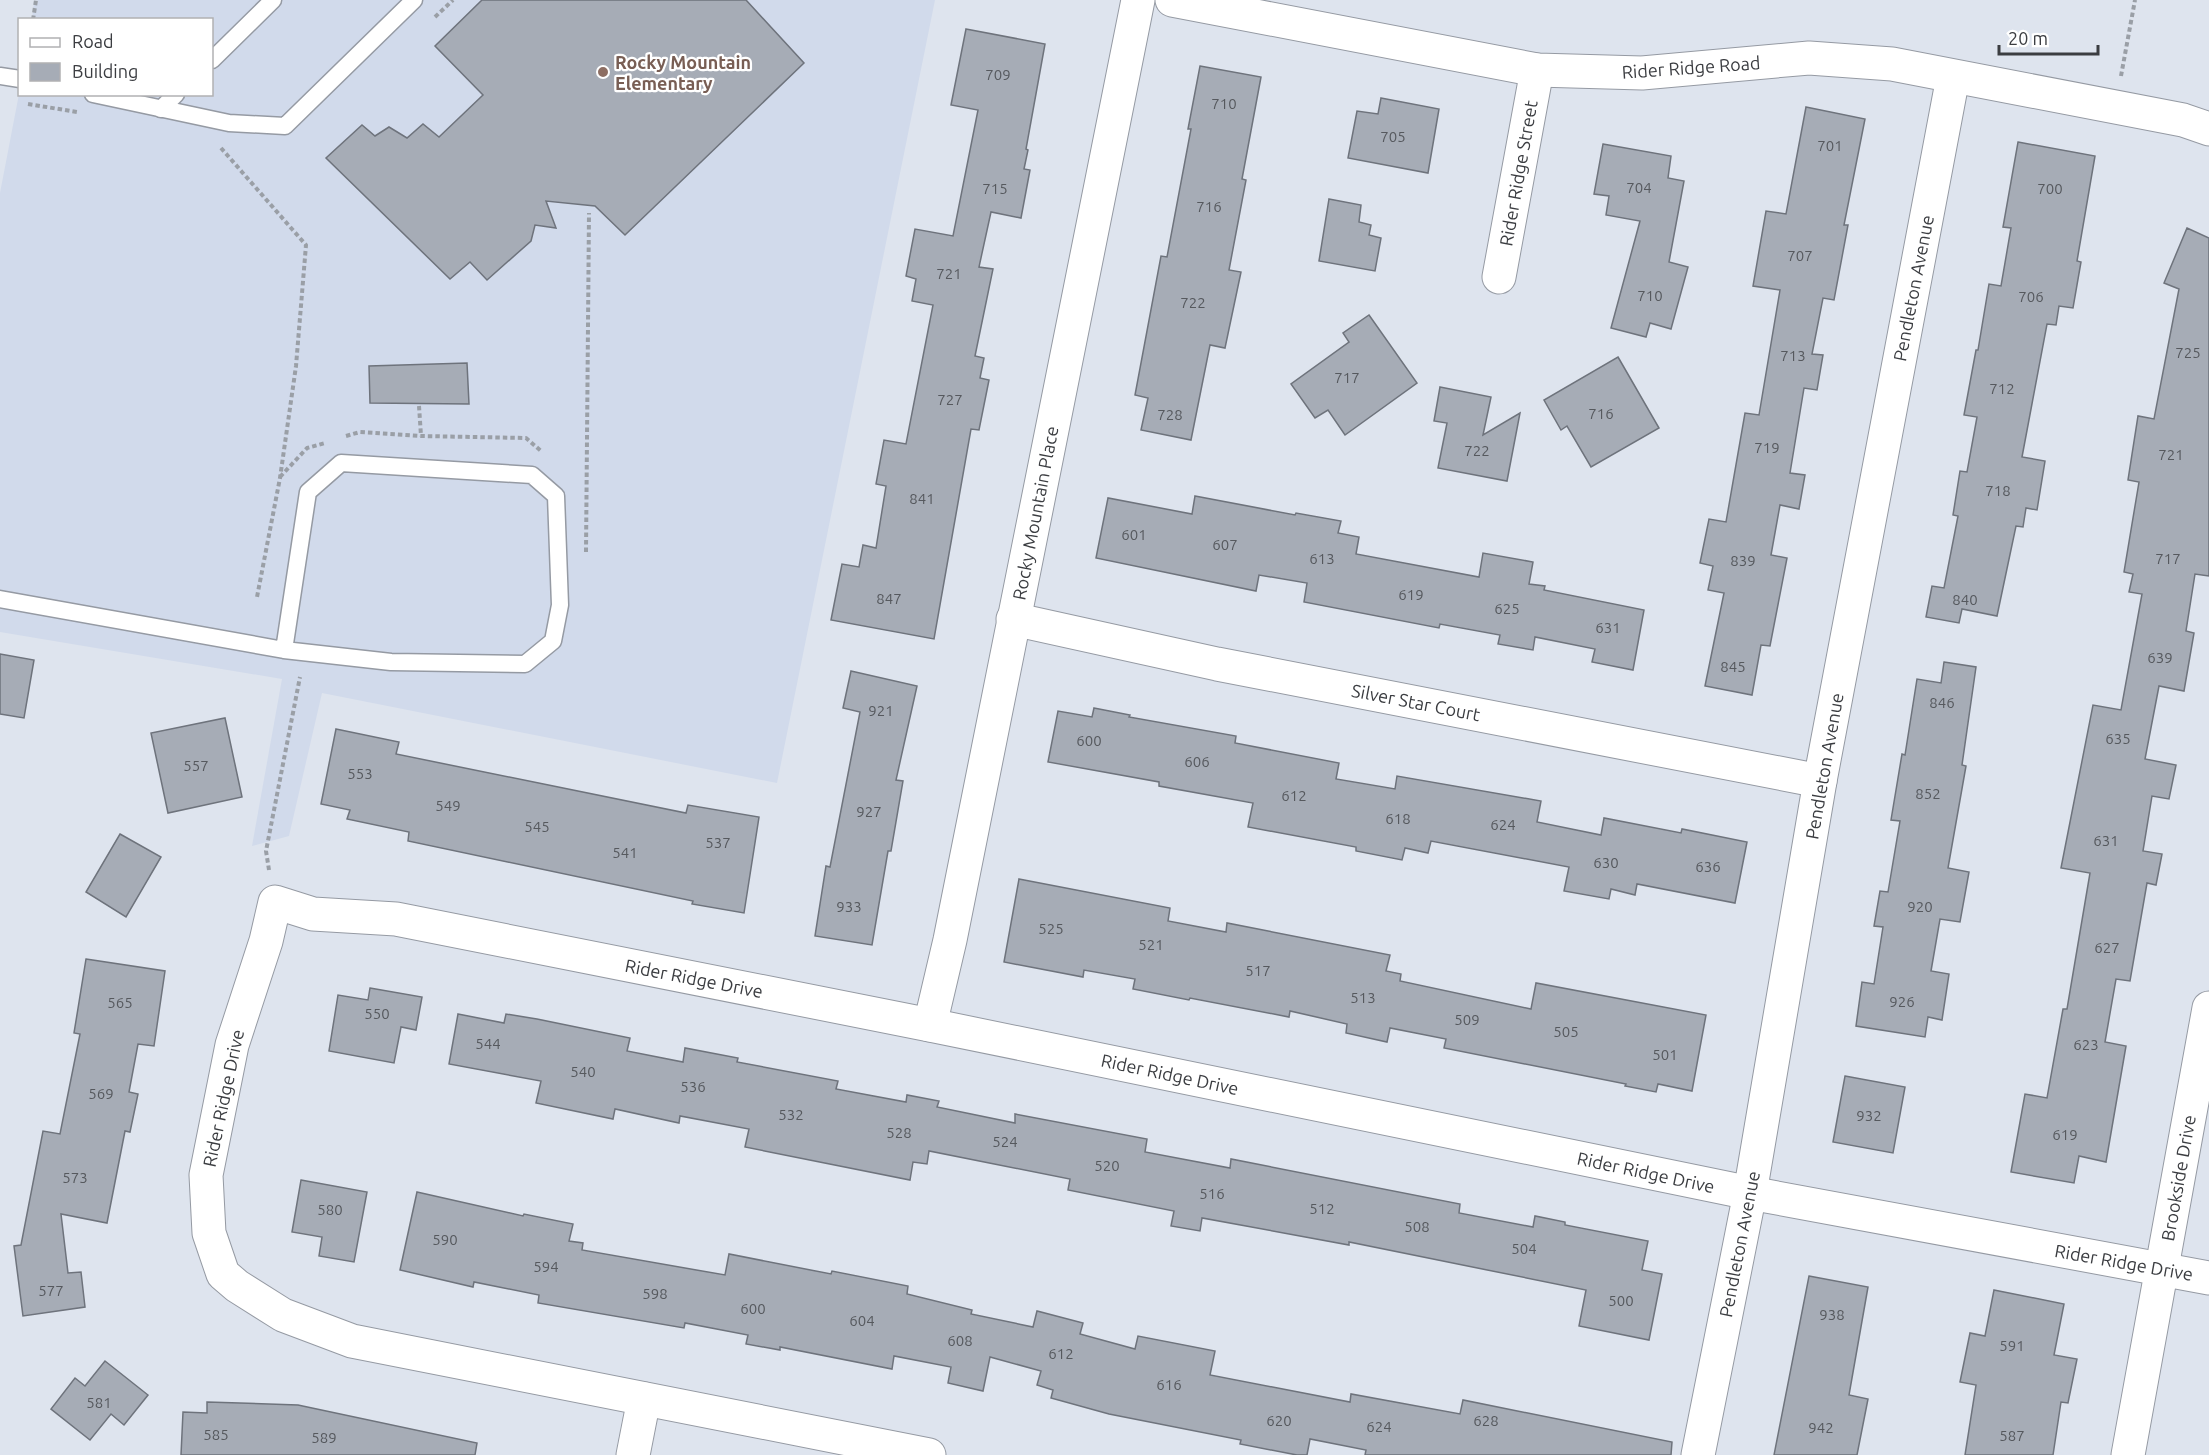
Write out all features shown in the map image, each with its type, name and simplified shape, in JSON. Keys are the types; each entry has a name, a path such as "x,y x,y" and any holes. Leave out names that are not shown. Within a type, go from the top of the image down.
{"street":[{"name":"Rocky Mountain Place","path":"930,1025 950,940 1137,0"},
{"name":"Rider Ridge Road","path":"1172,0 1537,70 1642,73 1809,58 1892,64 2183,120 2209,129"},
{"name":"Rider Ridge Street","path":"1499,277 1537,70"},
{"name":"Pendleton Avenue","path":"1698,1455 1750,1194 1820,781 1953,76"},
{"name":"Silver Star Court","path":"1013,619 1217,664 1820,781"},
{"name":"Rider Ridge Drive","path":"929,1455 352,1341 284,1316 237,1286 223,1274 209,1233 206,1175 232,1045 266,941 275,902 313,914 396,919 930,1025 1750,1194 2209,1278"},
{"name":"Brookside Drive","path":"2128,1455 2209,1008"},
{"path":"633,1455 644,1399"}],"lane":[{"path":"213,59 273,0"},
{"path":"102,96 229,123 285,126 414,0"},
{"path":"0,76 18,79"},
{"path":"161,109 174,96"},
{"path":"0,599 284,650 391,662 525,664 553,641 560,605 555,496 532,475 341,463 308,492 284,650"}],"path":[{"path":"33,18 36,0"},
{"path":"2115,107 2135,0"},
{"path":"19,102 87,114"},
{"path":"219,145 306,245 296,366 280,478 257,597"},
{"path":"586,559 589,213"},
{"path":"419,406 421,436"},
{"path":"275,902 266,851 305,652"}],"shaded area":[{"path":"38,0 935,0 777,783 322,693 289,836 252,846 282,679 0,632 0,193 19,96 213,96 213,18 32,18 34,3"}],"building":[{"path":"482,0 746,0 804,63 625,235 595,206 546,201 556,228 535,225 531,241 487,280 470,262 450,279 326,158 362,125 375,136 389,127 407,138 423,124 439,137 483,95 435,46"},
{"path":"966,29 1045,44 1026,149 1028,150 1024,169 1030,170 1021,218 991,212 979,267 993,269 975,356 984,358 980,378 989,380 979,430 971,429 934,639 831,620 842,564 859,567 863,545 876,548 886,486 876,484 884,440 906,444 933,305 912,301 916,279 906,276 915,229 953,236 978,110 951,105"},
{"path":"1200,66 1261,77 1242,179 1246,180 1229,270 1241,272 1225,348 1210,345 1191,440 1141,430 1148,398 1135,395 1161,256 1167,257 1191,129 1188,129"},
{"path":"1381,98 1439,109 1428,173 1348,158 1357,111 1378,114"},
{"path":"1806,107 1865,119 1844,225 1848,225 1834,300 1823,298 1812,354 1823,355 1817,390 1804,388 1790,473 1805,475 1799,509 1780,505 1771,555 1787,558 1770,646 1761,645 1752,695 1705,686 1724,593 1708,590 1713,566 1700,563 1709,519 1726,522 1745,413 1759,415 1780,290 1753,286 1766,211 1786,214"},
{"path":"2018,142 2095,156 2077,261 2081,262 2073,308 2059,306 2056,325 2047,324 2022,457 2045,461 2037,510 2026,508 2023,527 2016,526 1997,616 1962,609 1959,623 1926,617 1932,586 1944,588 1958,516 1953,515 1960,471 1967,472 1977,417 1964,415 1989,284 2001,286 2011,228 2003,227"},
{"path":"1603,144 1671,156 1668,178 1684,181 1669,262 1688,267 1671,329 1650,323 1646,337 1611,328 1640,221 1606,215 1609,196 1594,194"},
{"path":"1329,199 1361,205 1359,222 1371,225 1369,235 1381,238 1375,271 1319,261"},
{"path":"2187,228 2209,238 2209,576 2195,574 2186,631 2194,633 2184,691 2159,686 2145,759 2176,765 2169,799 2152,796 2143,851 2162,854 2156,885 2147,883 2130,981 2116,979 2105,1042 2126,1046 2106,1162 2079,1156 2074,1183 2011,1172 2025,1094 2047,1098 2063,1009 2067,1009 2090,873 2061,868 2093,705 2121,710 2142,594 2129,592 2133,574 2124,572 2139,482 2128,480 2138,416 2154,419 2179,289 2164,283"},
{"path":"1369,315 1417,383 1345,435 1328,410 1315,418 1291,384 1349,342 1343,333"},
{"path":"1618,357 1659,428 1591,467 1567,426 1561,430 1544,400"},
{"path":"467,363 469,404 370,403 369,366"},
{"path":"1440,387 1491,397 1483,435 1520,413 1507,481 1438,468 1447,423 1434,421"},
{"path":"1195,496 1295,515 1296,513 1341,521 1338,533 1359,537 1356,554 1479,577 1483,553 1533,562 1529,584 1545,586 1544,590 1644,610 1633,670 1592,662 1595,649 1535,637 1533,650 1498,644 1500,635 1440,624 1439,628 1304,602 1307,583 1259,575 1256,591 1096,558 1108,498 1192,514"},
{"path":"0,654 34,660 24,718 0,714"},
{"path":"1944,662 1976,667 1962,765 1966,766 1948,868 1969,872 1960,922 1940,919 1931,971 1949,974 1942,1020 1928,1017 1925,1037 1856,1026 1862,982 1874,984 1883,927 1874,926 1880,891 1888,892 1900,821 1891,820 1902,754 1905,755 1917,679 1941,683"},
{"path":"851,671 917,686 896,780 903,781 872,945 815,936 826,866 830,867 860,712 843,708"},
{"path":"1094,708 1130,715 1129,717 1236,736 1235,743 1339,763 1336,779 1395,789 1397,776 1541,801 1537,822 1601,835 1604,818 1681,833 1682,829 1747,842 1735,903 1637,884 1635,895 1611,889 1609,899 1564,891 1569,867 1431,841 1428,853 1405,848 1402,860 1356,851 1356,847 1248,827 1253,803 1159,786 1159,782 1048,762 1058,711 1092,717"},
{"path":"225,718 242,797 168,813 151,733"},
{"path":"336,729 399,742 396,754 686,813 688,805 759,817 744,913 692,904 693,901 408,841 409,832 347,819 350,810 321,804"},
{"path":"120,834 161,857 126,917 86,892"},
{"path":"1019,879 1170,908 1168,921 1226,932 1227,923 1390,955 1386,971 1401,974 1400,981 1531,1009 1536,983 1706,1015 1692,1091 1658,1084 1656,1092 1625,1086 1626,1084 1444,1048 1446,1039 1390,1028 1387,1042 1346,1033 1347,1024 1290,1011 1289,1017 1190,998 1189,1000 1133,989 1135,979 1084,970 1083,977 1004,962"},
{"path":"86,959 165,971 154,1046 138,1044 129,1092 138,1094 130,1132 125,1131 107,1223 61,1214 68,1273 81,1272 85,1307 23,1316 14,1246 21,1245 43,1131 60,1134 80,1034 74,1033"},
{"path":"370,988 422,997 416,1030 401,1027 394,1063 329,1051 338,995 368,1000"},
{"path":"458,1014 504,1023 506,1014 537,1019 630,1038 627,1051 683,1062 685,1048 738,1058 737,1062 838,1081 836,1089 906,1102 907,1095 939,1101 937,1107 1015,1123 1015,1114 1147,1139 1145,1152 1230,1168 1231,1159 1460,1204 1459,1213 1533,1227 1535,1216 1565,1222 1565,1225 1648,1241 1642,1270 1662,1274 1649,1340 1579,1326 1586,1290 1349,1242 1349,1245 1202,1218 1200,1231 1171,1226 1174,1211 1068,1190 1070,1179 929,1151 927,1164 913,1162 910,1180 745,1147 749,1129 680,1116 679,1123 615,1109 613,1119 536,1103 541,1081 449,1064"},
{"path":"1845,1076 1905,1087 1893,1153 1833,1142"},
{"path":"301,1180 367,1192 354,1262 319,1256 322,1237 292,1232"},
{"path":"417,1192 523,1216 524,1214 573,1224 569,1241 583,1243 582,1250 725,1275 729,1254 831,1274 832,1271 908,1286 907,1294 972,1310 971,1314 1033,1327 1037,1311 1083,1323 1080,1334 1135,1349 1138,1336 1215,1351 1210,1375 1350,1402 1351,1394 1460,1414 1463,1400 1672,1442 1671,1455 1365,1455 1366,1450 1310,1439 1307,1455 1297,1455 1240,1444 1241,1440 1109,1414 1051,1398 1053,1390 1037,1385 1041,1371 990,1357 983,1391 948,1383 951,1367 894,1356 892,1369 780,1347 780,1350 746,1344 748,1335 685,1323 684,1328 538,1303 539,1295 474,1282 473,1287 400,1270"},
{"path":"1809,1276 1868,1287 1849,1395 1868,1399 1857,1455 1774,1455"},
{"path":"1994,1290 2064,1304 2054,1355 2077,1359 2068,1403 2061,1402 2053,1455 1965,1455 1976,1385 1960,1382 1970,1333 1985,1336"},
{"path":"105,1361 148,1395 124,1425 111,1414 90,1440 51,1409 75,1378 85,1386"},
{"path":"207,1402 298,1405 477,1443 475,1455 181,1455 183,1412 207,1413"}],"place":[{"name":"Rocky Mountain Elementary","path":"603,72"}]}
